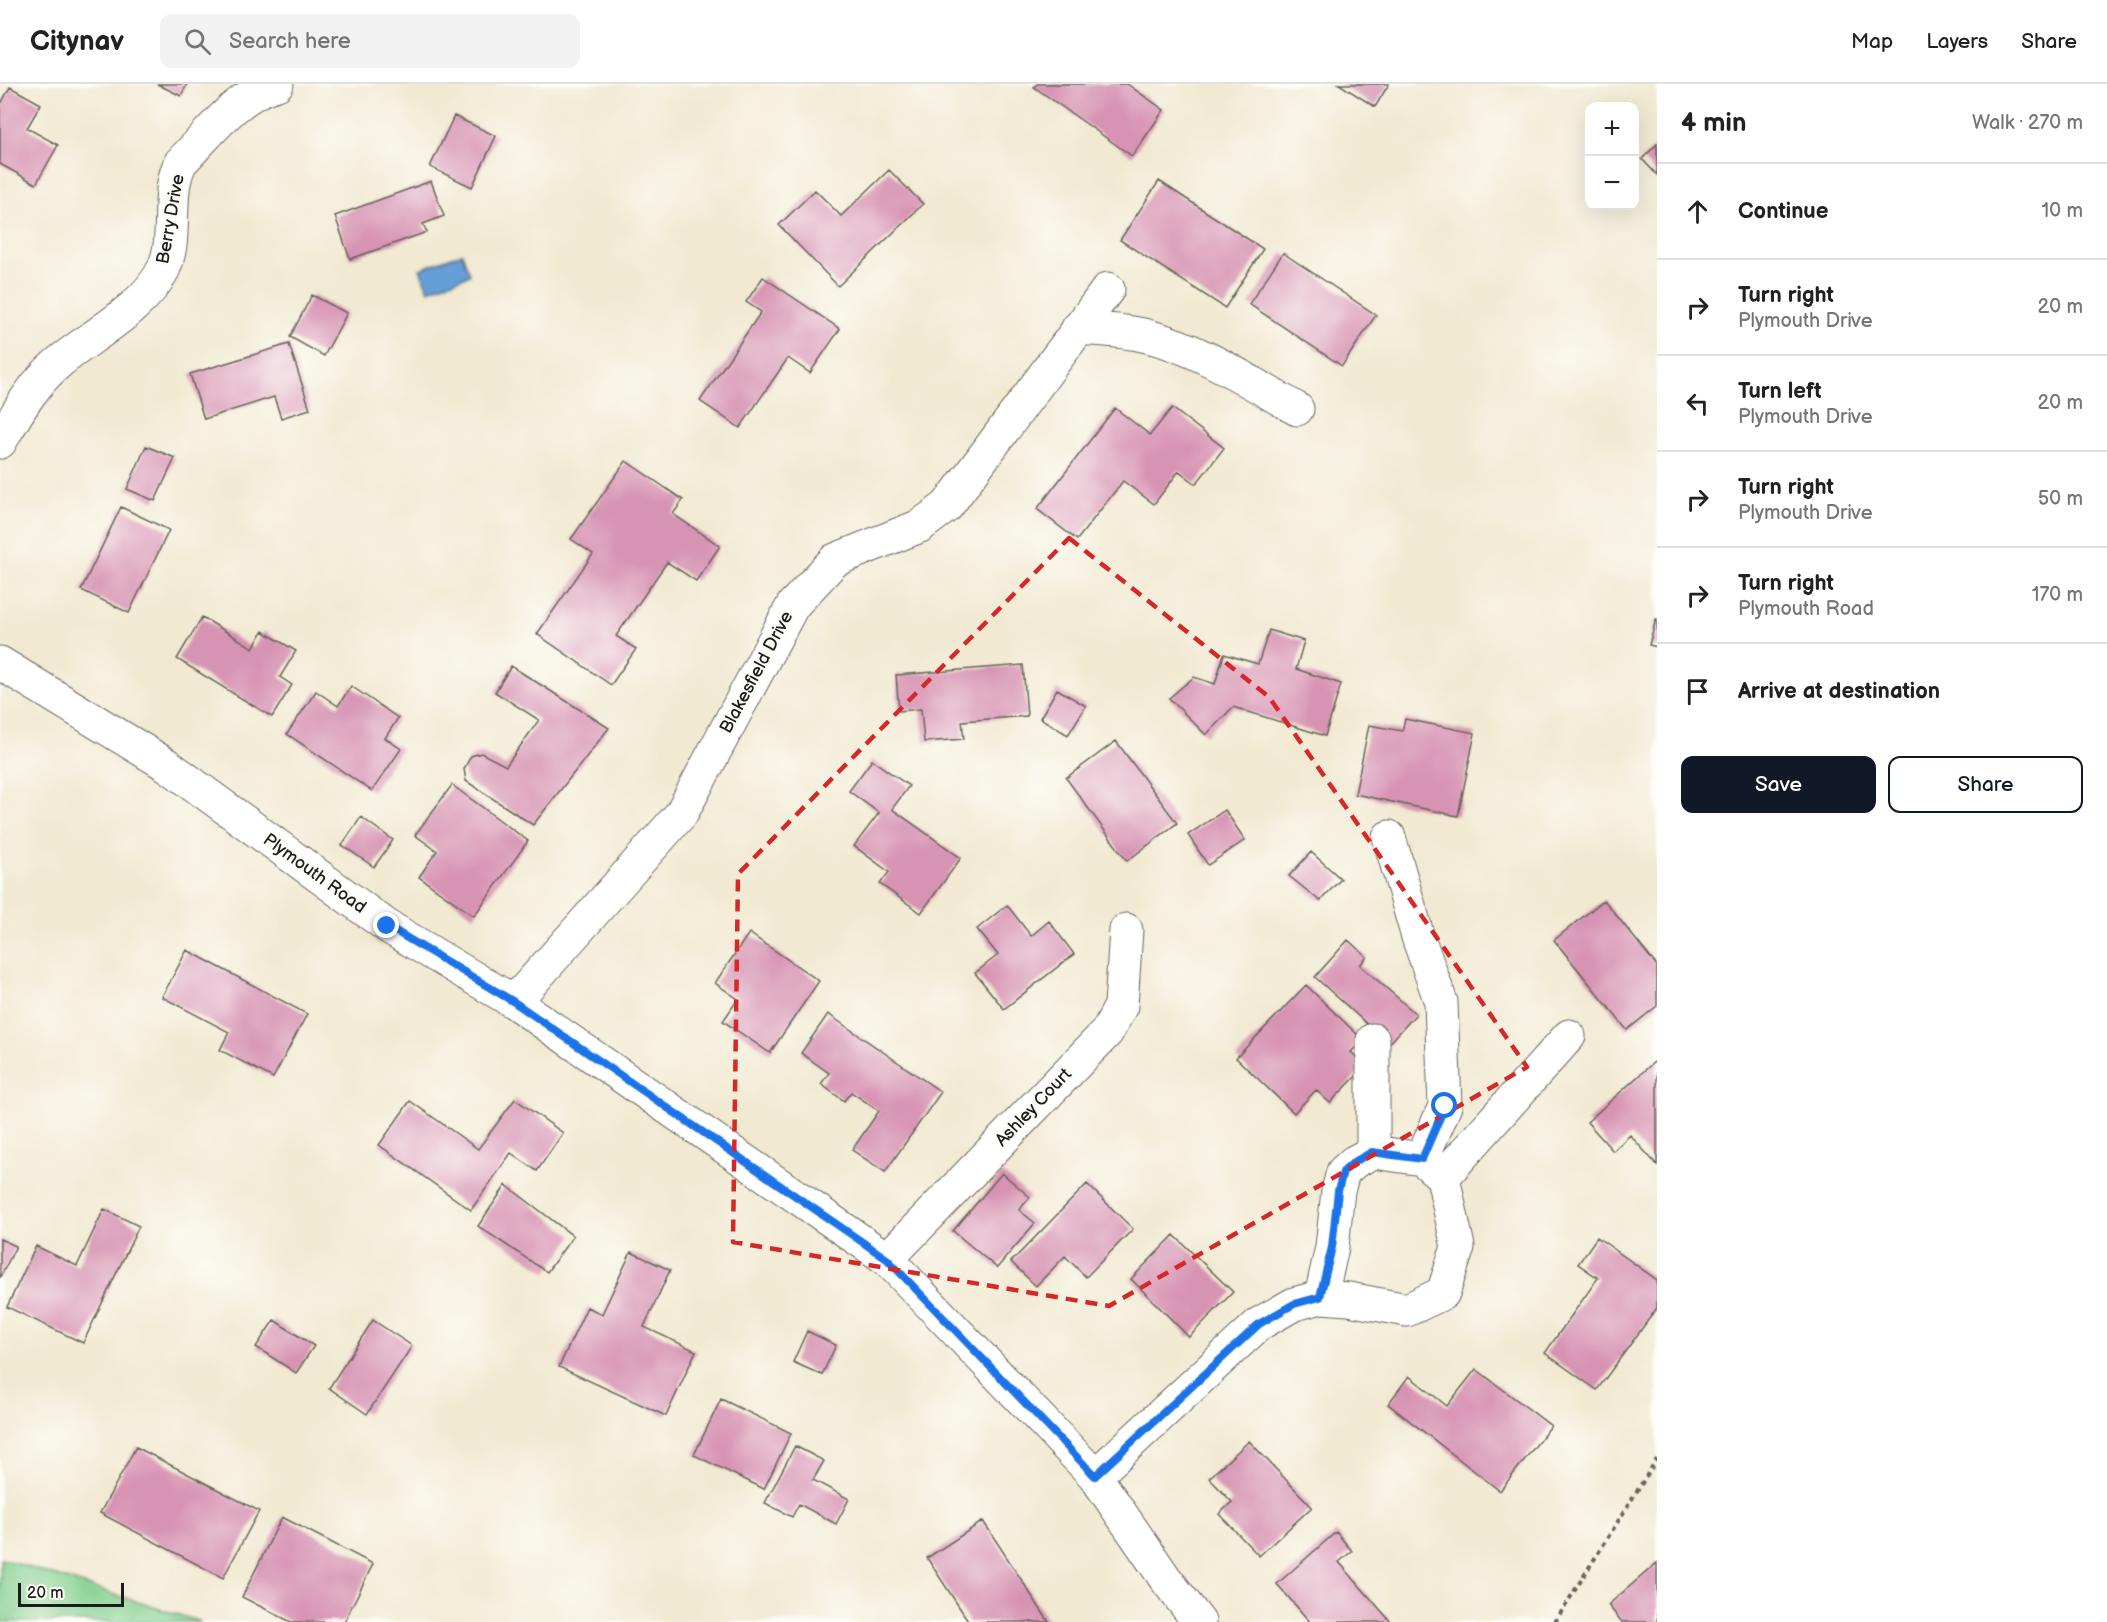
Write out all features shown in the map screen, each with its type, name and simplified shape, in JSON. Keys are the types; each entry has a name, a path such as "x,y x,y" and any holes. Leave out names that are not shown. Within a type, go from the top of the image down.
{"street":[{"name":"Berry Drive","path":"0,442 28,396 55,366 142,299 162,270 167,256 175,175 182,162 247,98 266,87 277,84"},
{"name":"Blakesfield Drive","path":"514,1002 681,814 793,605 835,560 920,526 947,506 1108,289"},
{"path":"1077,328 1148,336 1226,369 1297,409"},
{"name":"Plymouth Road","path":"0,663 167,765 387,926 514,1002 887,1259 1095,1476 1165,1578 1199,1622"},
{"path":"1095,1476 1259,1324 1294,1304 1320,1297 1349,1299 1407,1310 1443,1293 1458,1247 1432,1168 1445,1106 1441,1002 1418,937 1389,837"},
{"name":"Ashley Court","path":"887,1259 1107,1032 1120,1006 1126,930"},
{"path":"1432,1168 1569,1036"},
{"path":"1372,1152 1373,1040"},
{"path":"1320,1297 1332,1247 1338,1191 1343,1172 1354,1162 1372,1152 1432,1168"}],"path":[{"path":"1555,1622 1657,1459"}],"highlighted area":[{"path":"1069,538 1269,697 1527,1067 1109,1306 733,1242 738,874"}],"green space":[{"path":"0,1559 9,1561 201,1622 0,1622"}],"water":[{"path":"462,253 470,275 428,290 420,269"}],"building":[{"path":"157,84 187,84 181,96"},
{"path":"1037,84 1127,84 1164,110 1132,156 1034,87"},
{"path":"1339,84 1389,84 1375,107"},
{"path":"10,87 41,104 27,128 58,145 36,184 0,164 0,101 2,102"},
{"path":"454,116 496,136 472,187 430,167"},
{"path":"1657,144 1657,175 1642,159"},
{"path":"889,170 923,204 838,286 779,225 815,190 841,216"},
{"path":"431,181 444,216 423,224 427,232 350,259 335,216"},
{"path":"1159,181 1263,249 1225,308 1120,240"},
{"path":"1283,253 1376,315 1342,366 1249,304"},
{"path":"763,277 840,329 810,373 788,358 740,428 700,401 761,312 746,302"},
{"path":"312,295 347,313 324,356 290,337"},
{"path":"289,344 310,409 281,418 274,397 204,419 190,374"},
{"path":"1115,408 1150,435 1172,408 1224,448 1196,484 1179,471 1154,504 1123,481 1077,540 1037,509"},
{"path":"146,446 175,458 155,501 127,489"},
{"path":"626,461 683,500 673,514 720,546 696,581 667,562 616,636 636,649 611,685 537,634 593,554 571,539"},
{"path":"121,507 169,530 129,613 81,590"},
{"path":"202,617 253,648 263,631 296,651 280,677 292,685 272,717 177,659"},
{"path":"1657,619 1657,647 1649,645"},
{"path":"1269,630 1304,641 1296,669 1341,684 1325,736 1233,707 1206,735 1169,698 1194,677 1215,684 1224,654 1258,664"},
{"path":"1023,665 1027,716 962,721 964,739 924,742 921,709 899,711 896,675"},
{"path":"511,666 609,728 533,825 466,781 464,769 471,756 481,753 506,766 539,720 495,692"},
{"path":"351,686 398,718 385,738 401,749 372,791 287,734 316,691 338,706"},
{"path":"1057,689 1086,706 1068,735 1040,718"},
{"path":"1405,719 1475,733 1458,816 1355,794 1369,725 1402,731"},
{"path":"1116,741 1177,823 1127,861 1066,778"},
{"path":"872,760 909,786 892,809 961,858 921,913 880,884 889,872 854,846 879,813 849,791"},
{"path":"452,785 528,841 474,916 419,877 437,851 415,835"},
{"path":"1225,810 1245,840 1208,865 1188,835"},
{"path":"361,817 393,840 374,867 342,845"},
{"path":"1311,852 1341,879 1320,901 1289,876"},
{"path":"1604,900 1657,966 1657,1006 1627,1030 1554,940"},
{"path":"1007,905 1031,936 1049,921 1074,954 1004,1009 975,973 998,955 977,929"},
{"path":"749,933 819,981 770,1053 723,1021 738,999 715,983"},
{"path":"1348,940 1367,957 1360,965 1416,1014 1389,1044 1315,977"},
{"path":"187,950 307,1014 273,1078 220,1050 229,1032 162,997"},
{"path":"1306,985 1363,1040 1351,1052 1366,1066 1330,1103 1316,1090 1294,1113 1236,1058"},
{"path":"828,1014 941,1092 885,1172 852,1150 879,1111 851,1092 844,1101 821,1084 829,1073 801,1053"},
{"path":"1654,1062 1657,1065 1657,1165 1630,1135 1613,1151 1587,1122"},
{"path":"515,1099 563,1133 537,1171 511,1153 471,1210 379,1145 410,1101 478,1149"},
{"path":"1002,1173 1030,1197 1019,1210 1035,1223 997,1268 953,1231"},
{"path":"1087,1184 1133,1229 1086,1277 1065,1256 1036,1286 1011,1262"},
{"path":"506,1185 573,1236 547,1272 478,1226"},
{"path":"104,1209 139,1226 83,1343 7,1307 36,1246 77,1266"},
{"path":"1174,1235 1233,1292 1189,1337 1131,1279"},
{"path":"1597,1237 1657,1280 1657,1308 1597,1390 1545,1353 1598,1278 1578,1264"},
{"path":"0,1239 16,1246 0,1278"},
{"path":"631,1252 670,1270 644,1327 696,1351 666,1416 559,1367 587,1307 602,1314"},
{"path":"274,1320 314,1346 296,1373 256,1347"},
{"path":"373,1320 412,1346 367,1414 329,1388"},
{"path":"807,1331 836,1345 822,1375 793,1362"},
{"path":"1476,1369 1551,1426 1500,1491 1388,1404 1409,1376 1447,1406"},
{"path":"721,1399 791,1433 764,1489 694,1455"},
{"path":"1249,1441 1312,1507 1259,1556 1219,1514 1232,1502 1209,1478"},
{"path":"795,1446 824,1461 813,1480 849,1499 836,1524 799,1504 792,1517 765,1503"},
{"path":"136,1447 259,1511 223,1578 100,1513"},
{"path":"282,1517 373,1564 344,1622 291,1622 242,1597"},
{"path":"983,1521 1049,1622 969,1622 927,1558"},
{"path":"1336,1532 1352,1551 1339,1562 1391,1622 1310,1622 1277,1584"},
{"path":"1657,1563 1657,1622 1622,1622 1608,1605"}],"route":[{"path":"387,926 514,1002 887,1259 1095,1476 1259,1324 1294,1304 1320,1297 1332,1247 1338,1191 1343,1172 1354,1162 1372,1152 1422,1159 1445,1106"}]}
